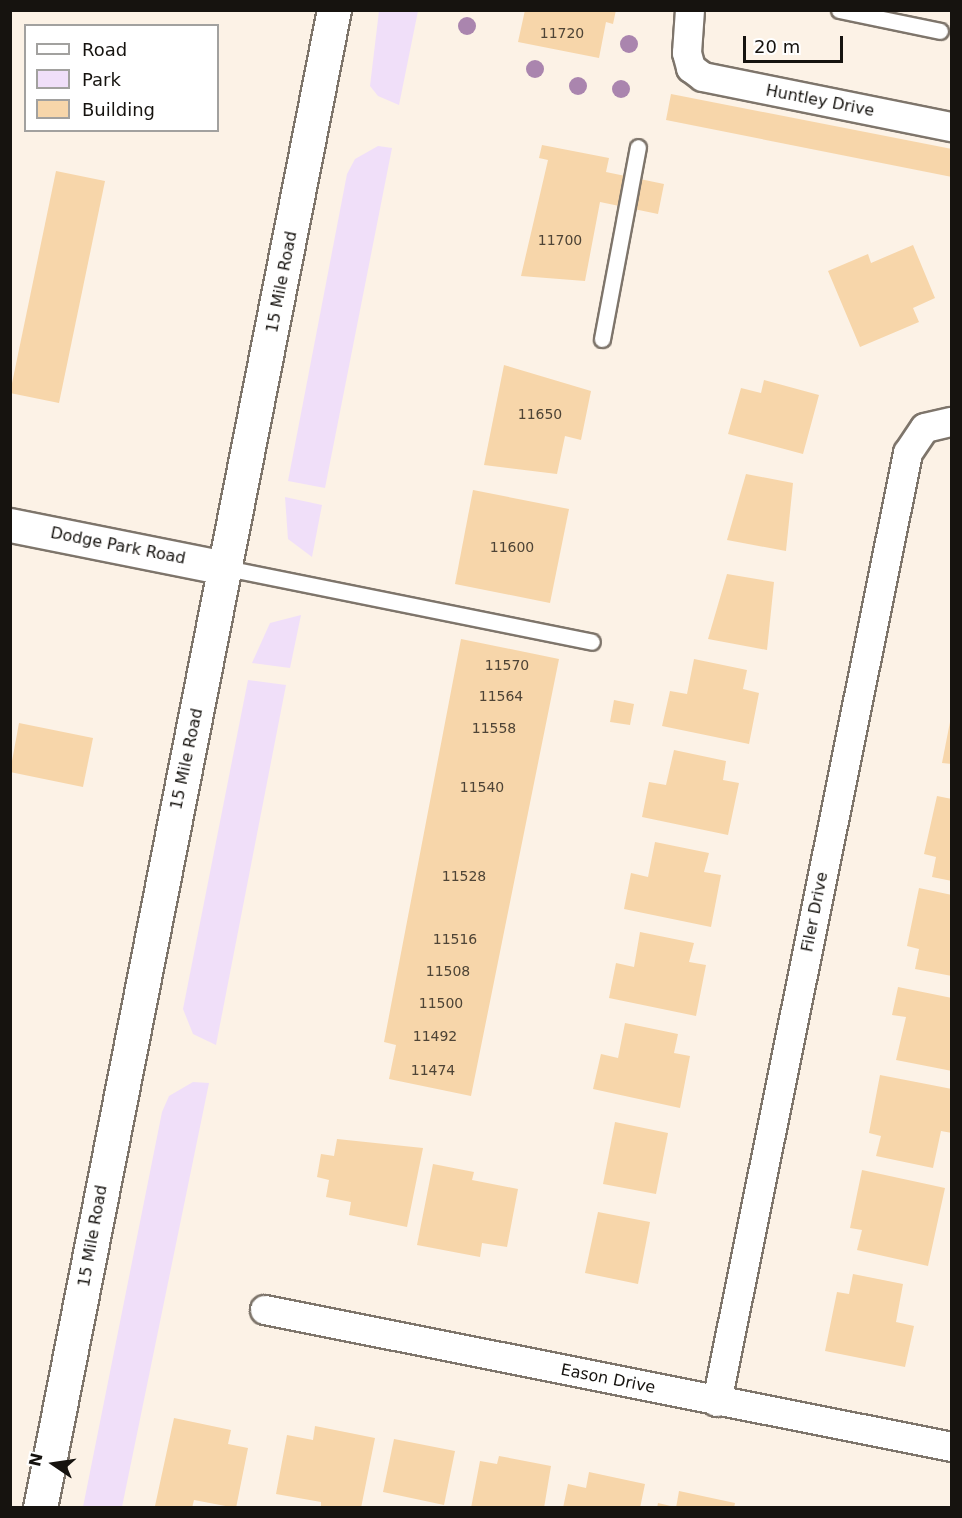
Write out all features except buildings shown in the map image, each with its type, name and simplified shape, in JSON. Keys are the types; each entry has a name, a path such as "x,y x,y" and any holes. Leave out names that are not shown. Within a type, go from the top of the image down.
{"main road":[{"name":"15 Mile Road","path":"40,1508 334,10"},
{"name":"Dodge Park Road","path":"10,525 226,568"}],"street":[{"name":"Huntley Drive","path":"690,10 685,39 691,68 716,81 951,126"},
{"name":"Filer Drive","path":"717,1402 908,453 938,425"},
{"name":"Eason Drive","path":"265,1310 951,1447"}],"lane":[{"path":"839,10 940,32"},
{"path":"602,339 638,147"},
{"path":"226,568 592,642"}],"green space":[{"path":"379,11 418,11 399,105 378,96 370,86"},
{"path":"378,146 392,148 325,488 288,481 347,174 355,159"},
{"path":"285,497 322,505 312,557 288,539"},
{"path":"301,615 290,668 252,663 270,623"},
{"path":"248,680 286,685 216,1045 193,1034 183,1009"},
{"path":"193,1082 209,1083 122,1507 83,1507 162,1112 169,1096"}]}
